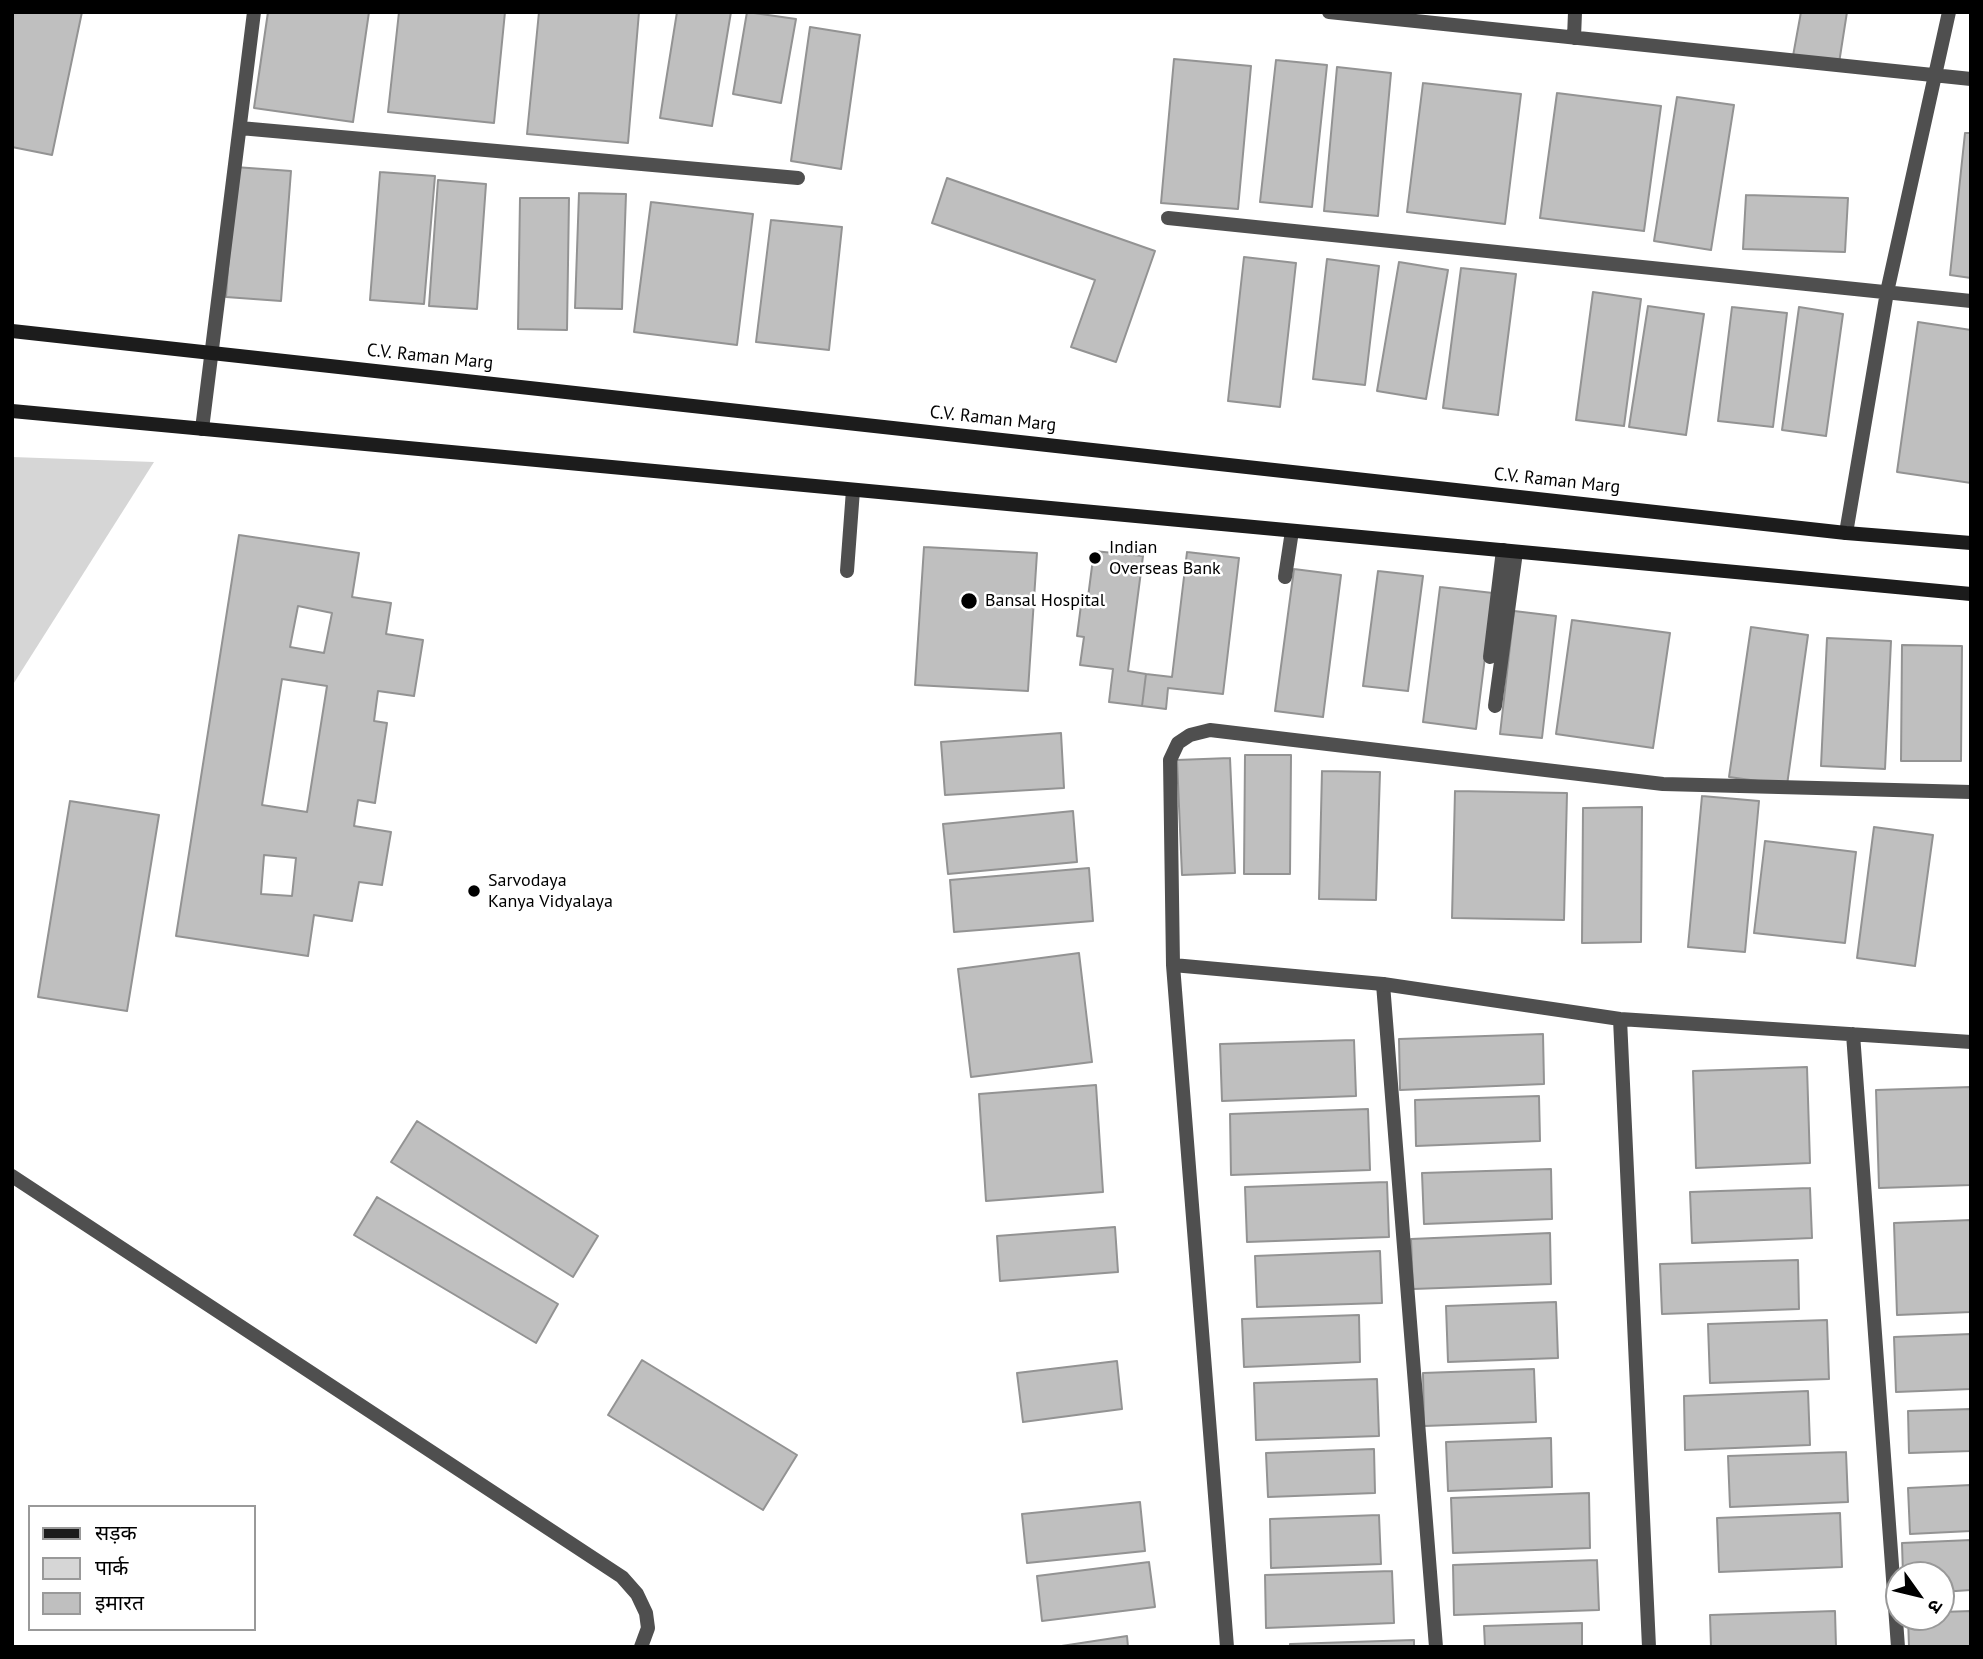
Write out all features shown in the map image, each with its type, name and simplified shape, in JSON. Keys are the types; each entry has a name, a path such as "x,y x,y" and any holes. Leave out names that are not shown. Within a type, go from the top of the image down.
{"main road":[{"name":"C.V. Raman Marg","path":"12,331 1846,533 1971,543"},
{"path":"12,411 1971,594"}],"street":[{"path":"202,429 254,12"},
{"path":"1329,12 1971,79"},
{"path":"1574,38 1575,12"},
{"path":"1846,533 1888,292 1933,75 1949,12"},
{"path":"240,128 798,178"},
{"path":"1168,218 1971,301"},
{"path":"847,571 853,490"},
{"path":"1285,577 1292,531"},
{"path":"1490,657 1510,551"},
{"path":"1495,706 1510,551"},
{"path":"1227,1647 1173,965 1170,760 1178,743 1190,735 1210,730 1663,784 1971,792"},
{"path":"1173,965 1383,984 1620,1019 1971,1042"},
{"path":"1383,984 1436,1647"},
{"path":"1620,1019 1649,1647"},
{"path":"1853,1034 1898,1647"},
{"path":"12,1176 622,1577 636,1594 646,1613 648,1628 641,1647"}],"green space":[{"path":"12,457 154,462 12,686"}],"building":[{"path":"12,12 82,12 52,155 12,147"},
{"path":"268,12 369,12 353,122 254,108"},
{"path":"399,12 505,12 494,123 388,112"},
{"path":"539,12 639,12 628,143 527,134"},
{"path":"677,12 731,12 712,126 660,118"},
{"path":"747,12 796,19 781,103 733,94"},
{"path":"1801,12 1847,12 1839,63 1793,56"},
{"path":"810,27 860,35 841,169 791,161"},
{"path":"1174,59 1251,66 1238,209 1161,203"},
{"path":"1276,60 1327,65 1312,207 1260,202"},
{"path":"1337,67 1391,73 1378,216 1324,211"},
{"path":"1423,83 1521,94 1505,224 1407,212"},
{"path":"1557,93 1661,106 1644,231 1540,218"},
{"path":"1677,97 1734,105 1711,250 1654,241"},
{"path":"1965,133 1971,133 1971,278 1950,275"},
{"path":"235,167 291,171 281,301 226,297"},
{"path":"380,172 435,176 424,304 370,300"},
{"path":"947,178 1155,251 1116,362 1071,347 1095,280 932,223"},
{"path":"438,180 486,184 477,309 429,306"},
{"path":"579,193 626,194 622,309 575,308"},
{"path":"1746,195 1848,198 1845,252 1743,249"},
{"path":"520,198 569,198 567,330 518,329"},
{"path":"651,202 753,214 737,345 634,332"},
{"path":"771,220 842,227 829,350 756,342"},
{"path":"1244,257 1296,263 1280,407 1228,401"},
{"path":"1327,259 1379,266 1365,385 1313,379"},
{"path":"1399,262 1448,270 1426,399 1377,391"},
{"path":"1461,268 1516,274 1498,415 1443,408"},
{"path":"1593,292 1641,299 1624,426 1576,420"},
{"path":"1648,306 1704,314 1686,435 1629,427"},
{"path":"1732,307 1787,313 1773,427 1718,421"},
{"path":"1799,307 1843,314 1826,436 1782,430"},
{"path":"1918,322 1971,330 1971,483 1897,472"},
{"path":"239,535 359,553 352,597 391,603 386,634 423,640 414,696 378,691 374,721 387,723 375,803 358,800 354,826 391,832 382,885 359,882 352,921 314,915 308,956 176,936","holes":["298,606 332,613 324,653 290,647","282,679 327,686 307,812 262,805","264,855 296,858 292,896 261,894"]},
{"path":"924,547 1037,553 1028,691 915,685"},
{"path":"1094,551 1143,556 1128,671 1146,674 1142,706 1109,702 1113,669 1080,665 1084,637 1077,636 1081,605 1087,605"},
{"path":"1187,552 1239,558 1223,694 1168,688 1166,709 1142,706 1146,674 1172,677"},
{"path":"1294,569 1341,575 1323,717 1275,711"},
{"path":"1378,571 1423,576 1408,691 1363,686"},
{"path":"1440,587 1493,593 1476,729 1423,722"},
{"path":"1514,611 1556,616 1542,738 1500,734"},
{"path":"1572,620 1670,633 1653,748 1556,734"},
{"path":"1751,627 1808,635 1787,785 1729,777"},
{"path":"1827,638 1891,641 1885,769 1821,766"},
{"path":"1902,645 1962,646 1961,761 1901,761"},
{"path":"1061,733 1064,788 945,795 941,742"},
{"path":"1245,755 1291,755 1290,874 1244,874"},
{"path":"1230,758 1235,873 1182,875 1177,760"},
{"path":"1322,771 1380,772 1376,900 1319,899"},
{"path":"1455,791 1567,793 1564,920 1452,918"},
{"path":"1702,796 1759,801 1745,952 1688,947"},
{"path":"70,801 159,815 127,1011 38,997"},
{"path":"1642,807 1641,942 1582,943 1583,808"},
{"path":"1073,811 1077,862 948,874 943,824"},
{"path":"1874,827 1933,835 1915,966 1857,958"},
{"path":"1765,841 1856,852 1845,943 1754,933"},
{"path":"1089,868 1093,921 954,932 950,880"},
{"path":"1079,953 1092,1062 971,1077 958,969"},
{"path":"1543,1034 1544,1084 1400,1090 1399,1039"},
{"path":"1354,1040 1356,1096 1222,1101 1220,1044"},
{"path":"1807,1067 1810,1163 1696,1168 1693,1071"},
{"path":"1096,1085 1103,1192 986,1201 979,1094"},
{"path":"1971,1087 1971,1185 1879,1188 1876,1090"},
{"path":"1539,1096 1540,1141 1416,1146 1415,1100"},
{"path":"1368,1109 1370,1170 1231,1175 1230,1114"},
{"path":"417,1121 598,1236 573,1277 391,1162"},
{"path":"1551,1169 1552,1219 1424,1224 1422,1173"},
{"path":"1387,1182 1389,1237 1247,1242 1245,1187"},
{"path":"1810,1188 1812,1238 1692,1243 1690,1192"},
{"path":"377,1197 558,1304 536,1343 354,1235"},
{"path":"1971,1220 1971,1312 1897,1315 1894,1223"},
{"path":"1115,1227 1118,1272 1000,1281 997,1236"},
{"path":"1550,1233 1551,1284 1413,1289 1411,1239"},
{"path":"1380,1251 1382,1303 1257,1307 1255,1256"},
{"path":"1798,1260 1799,1309 1662,1314 1660,1264"},
{"path":"1556,1302 1558,1358 1448,1362 1446,1306"},
{"path":"1359,1315 1360,1362 1244,1367 1242,1319"},
{"path":"1827,1320 1829,1379 1710,1383 1708,1324"},
{"path":"1971,1334 1971,1389 1896,1392 1894,1337"},
{"path":"642,1360 797,1455 763,1510 608,1415"},
{"path":"1117,1361 1122,1409 1023,1422 1017,1373"},
{"path":"1534,1369 1536,1422 1424,1426 1423,1373"},
{"path":"1377,1379 1379,1436 1256,1440 1254,1383"},
{"path":"1808,1391 1810,1445 1685,1450 1684,1396"},
{"path":"1971,1409 1971,1451 1909,1453 1908,1411"},
{"path":"1551,1438 1552,1487 1448,1491 1446,1442"},
{"path":"1374,1449 1375,1493 1268,1497 1266,1453"},
{"path":"1846,1452 1848,1502 1730,1507 1728,1456"},
{"path":"1971,1485 1971,1531 1910,1534 1908,1488"},
{"path":"1589,1493 1590,1548 1453,1553 1451,1498"},
{"path":"1140,1502 1145,1551 1027,1563 1022,1514"},
{"path":"1840,1513 1842,1567 1719,1572 1717,1518"},
{"path":"1379,1515 1381,1564 1271,1568 1270,1519"},
{"path":"1971,1540 1971,1590 1955,1591 1955,1561 1903,1561 1902,1543"},
{"path":"1597,1560 1599,1610 1454,1615 1453,1565"},
{"path":"1149,1562 1155,1607 1042,1621 1037,1576"},
{"path":"1392,1571 1394,1623 1266,1628 1265,1575"},
{"path":"1835,1611 1836,1647 1711,1647 1710,1615"},
{"path":"1971,1611 1971,1647 1909,1647 1908,1631 1955,1631 1955,1612"},
{"path":"1582,1623 1582,1647 1485,1647 1484,1626"},
{"path":"1127,1636 1128,1647 1055,1647"},
{"path":"1414,1640 1414,1647 1290,1647 1290,1644"}],"place":[{"name":"Indian Overseas Bank","path":"1095,558"},
{"name":"Bansal Hospital","path":"969,601"},
{"name":"Sarvodaya Kanya Vidyalaya","path":"474,891"}]}
